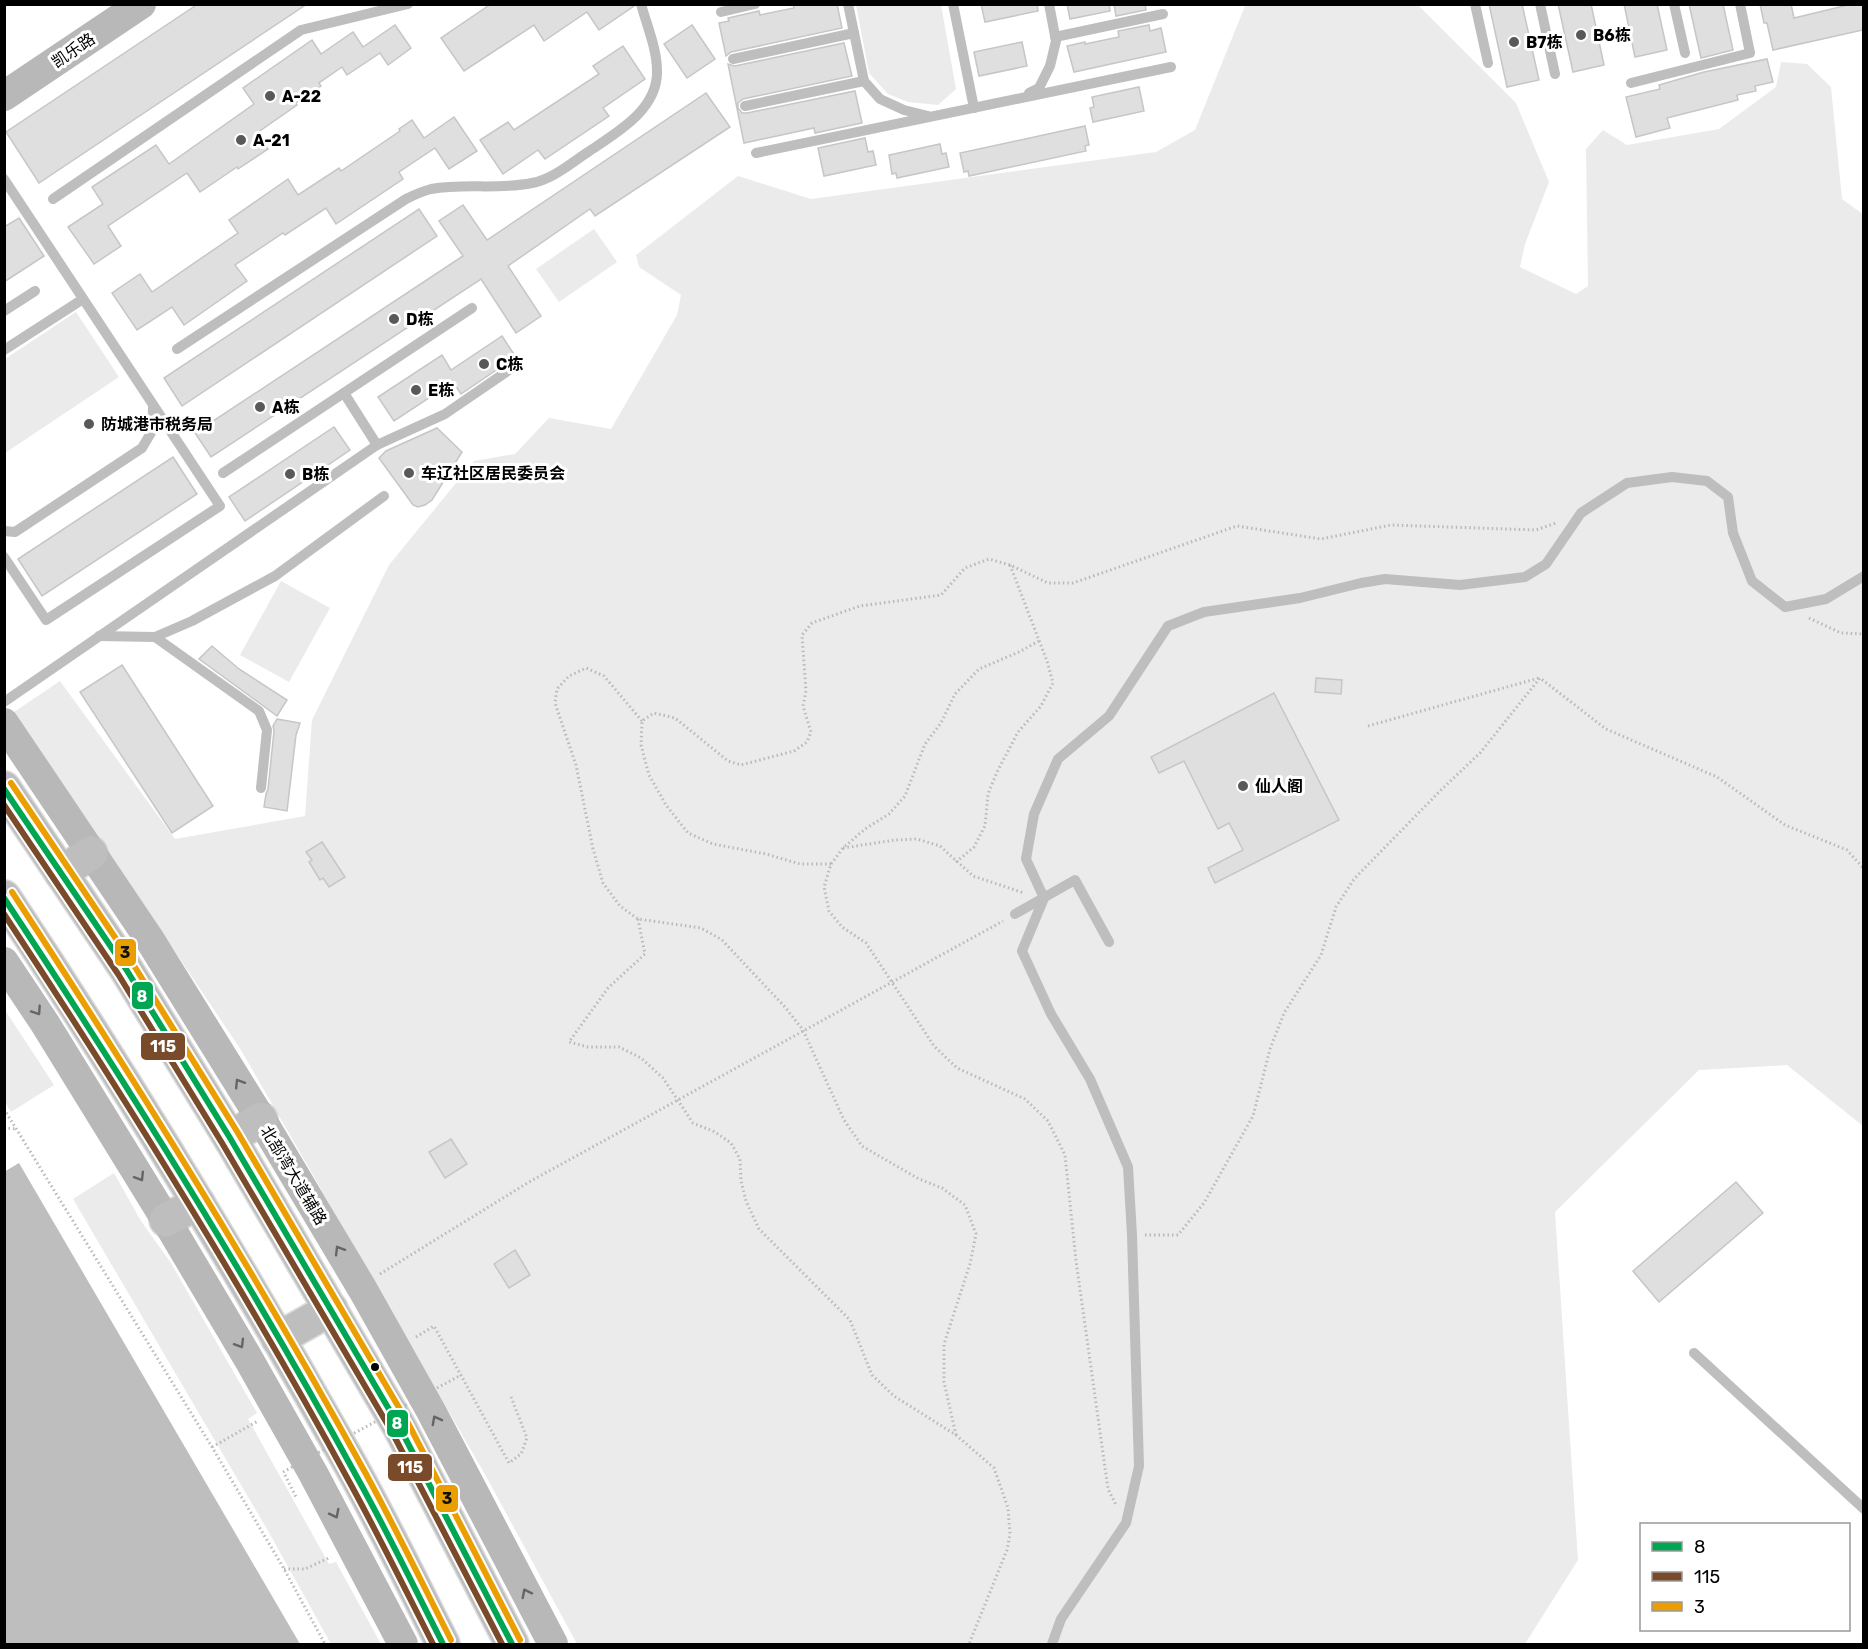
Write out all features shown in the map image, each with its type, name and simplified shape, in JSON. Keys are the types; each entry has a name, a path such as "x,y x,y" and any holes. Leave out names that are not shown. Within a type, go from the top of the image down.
{"highway":[{"path":"4,788 126,969 230,1138 400,1428 512,1644"},
{"path":"61,873 91,853"},
{"path":"4,897 74,1002 279,1339 346,1457 443,1644"},
{"path":"230,1138 261,1119"},
{"path":"166,1220 198,1203"},
{"path":"279,1339 331,1309"}],"main road":[{"name":"凯乐路","path":"4,96 141,4"},
{"name":"北部湾大道辅路","path":"4,723 148,937 261,1119 363,1290 431,1411 552,1644"},
{"path":"4,962 44,1022 166,1220 278,1410 335,1551 403,1644"}],"lane":[{"path":"53,199 301,30 408,4"},
{"path":"177,349 406,199 429,189 534,183 556,173 619,131 636,117 647,103 657,80 657,61 641,4"},
{"path":"721,12 755,4"},
{"path":"848,4 864,81 880,99 904,110 931,117"},
{"path":"953,4 974,108"},
{"path":"1021,98 1039,88 1050,66 1056,41 1049,4"},
{"path":"1475,4 1488,63"},
{"path":"1540,4 1556,74"},
{"path":"1674,4 1685,53"},
{"path":"1631,83 1750,52 1740,4"},
{"path":"1055,37 1163,14"},
{"path":"734,59 854,33"},
{"path":"756,153 1171,67"},
{"path":"745,106 864,81"},
{"path":"4,179 220,506 46,620 4,557"},
{"path":"4,311 35,291"},
{"path":"4,350 83,299"},
{"path":"223,473 472,308"},
{"path":"4,702 377,445 445,414 515,366"},
{"path":"344,393 377,445"},
{"path":"4,531 15,531 142,448 152,431 153,405"},
{"path":"1052,1644 1060,1619 1126,1523 1139,1466 1128,1167 1090,1079 1051,1014 1022,951 1044,898 1026,859 1034,814 1058,759 1109,716 1168,626 1204,612 1300,598 1385,579 1460,585 1525,577 1546,564 1581,513 1627,483 1672,477 1707,481 1728,497 1733,533 1752,581 1785,607 1826,598 1863,576"},
{"path":"99,636 154,637 192,621 275,576 384,496"},
{"path":"154,637 259,711 267,730 261,788"},
{"path":"1015,914 1075,880 1109,942"},
{"path":"1694,1353 1863,1509"}],"path":[{"path":"642,721 654,713 675,717 728,761 741,765 794,752 807,742 811,732 803,706 806,691 802,635 812,623 860,606 941,595 965,568 989,560 1010,565 1048,583 1073,583 1237,526 1321,538 1391,525 1536,530 1581,513"},
{"path":"956,862 974,847 985,826 988,794 997,772 1018,732 1041,706 1053,683 1010,565"},
{"path":"1785,607 1841,633 1863,634"},
{"path":"1039,641 979,669 955,693 941,723 925,744 904,795 889,814 843,848 831,864 824,887 830,911 842,927 866,943 934,1046 957,1068 1025,1099 1048,1120 1065,1155 1076,1261 1108,1489 1126,1523"},
{"path":"831,864 800,864 766,854 713,844 688,833 666,805 649,775 641,745 642,721 604,676 586,668 569,676 557,689 555,703 576,765 603,883 620,906 638,919 701,928 722,940 785,1007 803,1030 844,1120 862,1146 919,1179 942,1188 965,1204 976,1234 970,1264 944,1344 944,1382 956,1435"},
{"path":"1368,726 1540,678"},
{"path":"1540,678 1606,729 1717,777 1785,825 1847,850 1863,869"},
{"path":"1132,1235 1178,1235 1204,1203 1252,1116 1270,1049 1280,1022 1321,955 1336,907 1354,879 1480,753 1540,678"},
{"path":"843,848 917,839 940,846 973,876 1011,890 1044,898"},
{"path":"371,1280 529,1182 1015,914"},
{"path":"638,919 645,954 608,988 569,1042 588,1047 619,1047 641,1058 663,1078 693,1123 714,1132 731,1143 740,1159 741,1181 746,1202 759,1229 850,1320 872,1375 894,1396 956,1435 994,1468 1008,1509 1010,1534 1007,1550 969,1644"},
{"path":"4,1109 212,1447 325,1644"},
{"path":"4,1128 17,1129"},
{"path":"438,1332 509,1463 521,1454 527,1438 511,1397"},
{"path":"299,1501 283,1472 461,1375"},
{"path":"212,1447 278,1410"},
{"path":"284,1569 305,1569 335,1551"}],"shaded area":[{"path":"1250,4 1418,5 1516,103 1549,182 1525,244 1520,267 1576,294 1588,286 1586,149 1603,130 1627,145 1719,129 1776,87 1781,62 1807,64 1831,87 1842,199 1864,215 1863,1126 1787,1065 1699,1070 1555,1212 1578,1560 1525,1644 577,1644 487,1478 241,1050 14,712 60,681 175,839 305,816 312,720 389,565 474,461 515,454 549,418 611,429 677,315 681,295 639,267 636,255 738,176 811,199 1156,152 1195,130 1245,6"},
{"path":"856,5 941,5 956,89 938,105 908,102 888,94 869,73"},
{"path":"594,229 617,262 559,302 536,269"},
{"path":"76,312 119,377 5,453 5,359"},
{"path":"281,581 330,608 289,682 240,655"},
{"path":"5,1010 54,1085 11,1112 5,1102"},
{"path":"19,1163 300,1644 5,1644 4,1172"},
{"path":"114,1173 141,1221 171,1263 257,1413 248,1419 329,1564 336,1562 381,1644 331,1644 271,1536 73,1199"}],"building":[{"path":"198,4 307,4 39,183 6,132"},
{"path":"491,4 634,4 634,6 599,30 587,12 544,41 534,25 464,71 441,38"},
{"path":"793,4 837,4 842,28 731,52 726,56 719,23 729,21 728,18 759,11 760,15 794,8"},
{"path":"981,4 1037,4 1038,11 985,22"},
{"path":"1067,4 1109,4 1110,11 1070,19"},
{"path":"1114,4 1145,4 1146,10 1116,16"},
{"name":"B7栋","path":"1489,4 1522,4 1539,80 1507,87"},
{"name":"B6栋","path":"1558,4 1591,4 1604,65 1573,72"},
{"path":"1624,4 1657,4 1667,50 1635,57"},
{"path":"1689,4 1723,4 1733,50 1701,58"},
{"path":"1760,4 1791,4 1794,18 1852,4 1863,4 1863,30 1773,50"},
{"path":"395,25 411,48 388,65 380,53 347,75 342,67 319,83 321,86 296,103 297,105 257,133 268,149 200,192 187,173 108,226 121,246 94,264 68,227 103,204 92,187 156,145 169,164 254,104 243,88 312,40 321,54 353,32 363,47"},
{"path":"692,25 715,59 687,78 664,44"},
{"path":"1149,25 1150,31 1161,28 1166,52 1074,72 1067,46 1119,37 1118,31"},
{"path":"1022,42 1027,66 979,76 974,52"},
{"path":"844,43 852,76 743,99 738,103 738,108 742,113 747,113 855,91 862,123 815,133 814,128 744,143 728,64 735,66"},
{"path":"623,46 645,79 603,108 609,116 545,159 538,150 503,174 480,140 508,122 514,130 599,74 593,66"},
{"path":"1767,59 1773,82 1755,86 1756,91 1737,95 1738,100 1667,118 1670,128 1636,137 1626,97 1660,89 1659,85 1704,72"},
{"path":"1139,87 1144,111 1093,122 1090,108 1094,107 1092,97"},
{"path":"706,93 730,127 595,216 590,209 508,266 541,316 516,333 481,279 211,457 195,433 463,256 439,221 463,205 487,240"},
{"path":"454,117 477,151 449,169 435,148 399,172 403,179 336,224 326,208 285,235 283,233 235,265 247,281 184,325 172,307 137,330 112,293 140,274 152,292 238,233 229,220 288,179 298,195 339,168 341,171 400,131 399,129 412,120 424,138"},
{"path":"1085,126 1089,145 1085,146 1086,151 969,176 968,171 964,172 960,153"},
{"path":"865,138 868,152 873,151 876,165 824,176 818,148"},
{"path":"940,144 942,154 946,153 949,167 897,178 896,173 892,174 889,155"},
{"path":"419,209 437,236 182,406 164,378"},
{"path":"19,218 44,256 4,282 4,227"},
{"path":"502,336 517,359 511,360 461,394 453,382 394,421 378,397 442,355 451,370"},
{"name":"B栋","path":"334,427 350,450 245,521 229,497"},
{"path":"437,428 462,452 432,500 418,507 413,505 379,458 386,451"},
{"path":"173,457 197,494 42,596 18,559"},
{"path":"212,646 239,669 287,700 277,716 199,659"},
{"path":"122,665 213,806 172,833 80,692"},
{"path":"1316,678 1342,680 1341,694 1315,692"},
{"path":"1274,693 1339,820 1215,883 1208,868 1243,850 1229,823 1218,829 1184,761 1159,773 1151,757"},
{"path":"277,719 300,723 296,735 287,811 264,807 268,789 273,726"},
{"path":"322,842 345,877 329,887 323,878 320,880 306,852"},
{"path":"451,1139 467,1164 445,1178 429,1152"},
{"path":"1736,1182 1763,1213 1659,1302 1633,1271"},
{"path":"515,1250 530,1275 509,1288 494,1264"}],"transit line":[{"name":"3","path":"11,783 133,964 238,1133 408,1423 520,1640"},
{"name":"8","path":"4,789 126,969 230,1138 400,1428 512,1644"},
{"name":"115","path":"4,805 118,974 222,1143 392,1432 502,1644"},
{"name":"3","path":"12,892 150,1107 239,1252 377,1495 451,1640"},
{"name":"8","path":"4,898 142,1112 275,1331 369,1499 443,1644"},
{"name":"115","path":"4,914 95,1054 226,1266 361,1503 433,1644"}],"place":[{"name":"B6栋","path":"1581,35"},
{"name":"B7栋","path":"1514,42"},
{"name":"A-22","path":"270,96"},
{"name":"A-21","path":"241,140"},
{"name":"D栋","path":"394,319"},
{"name":"C栋","path":"484,364"},
{"name":"E栋","path":"416,390"},
{"name":"A栋","path":"260,407"},
{"name":"防城港市税务局","path":"89,424"},
{"name":"车辽社区居民委员会","path":"409,473"},
{"name":"B栋","path":"290,474"},
{"name":"仙人阁","path":"1243,786"}]}
